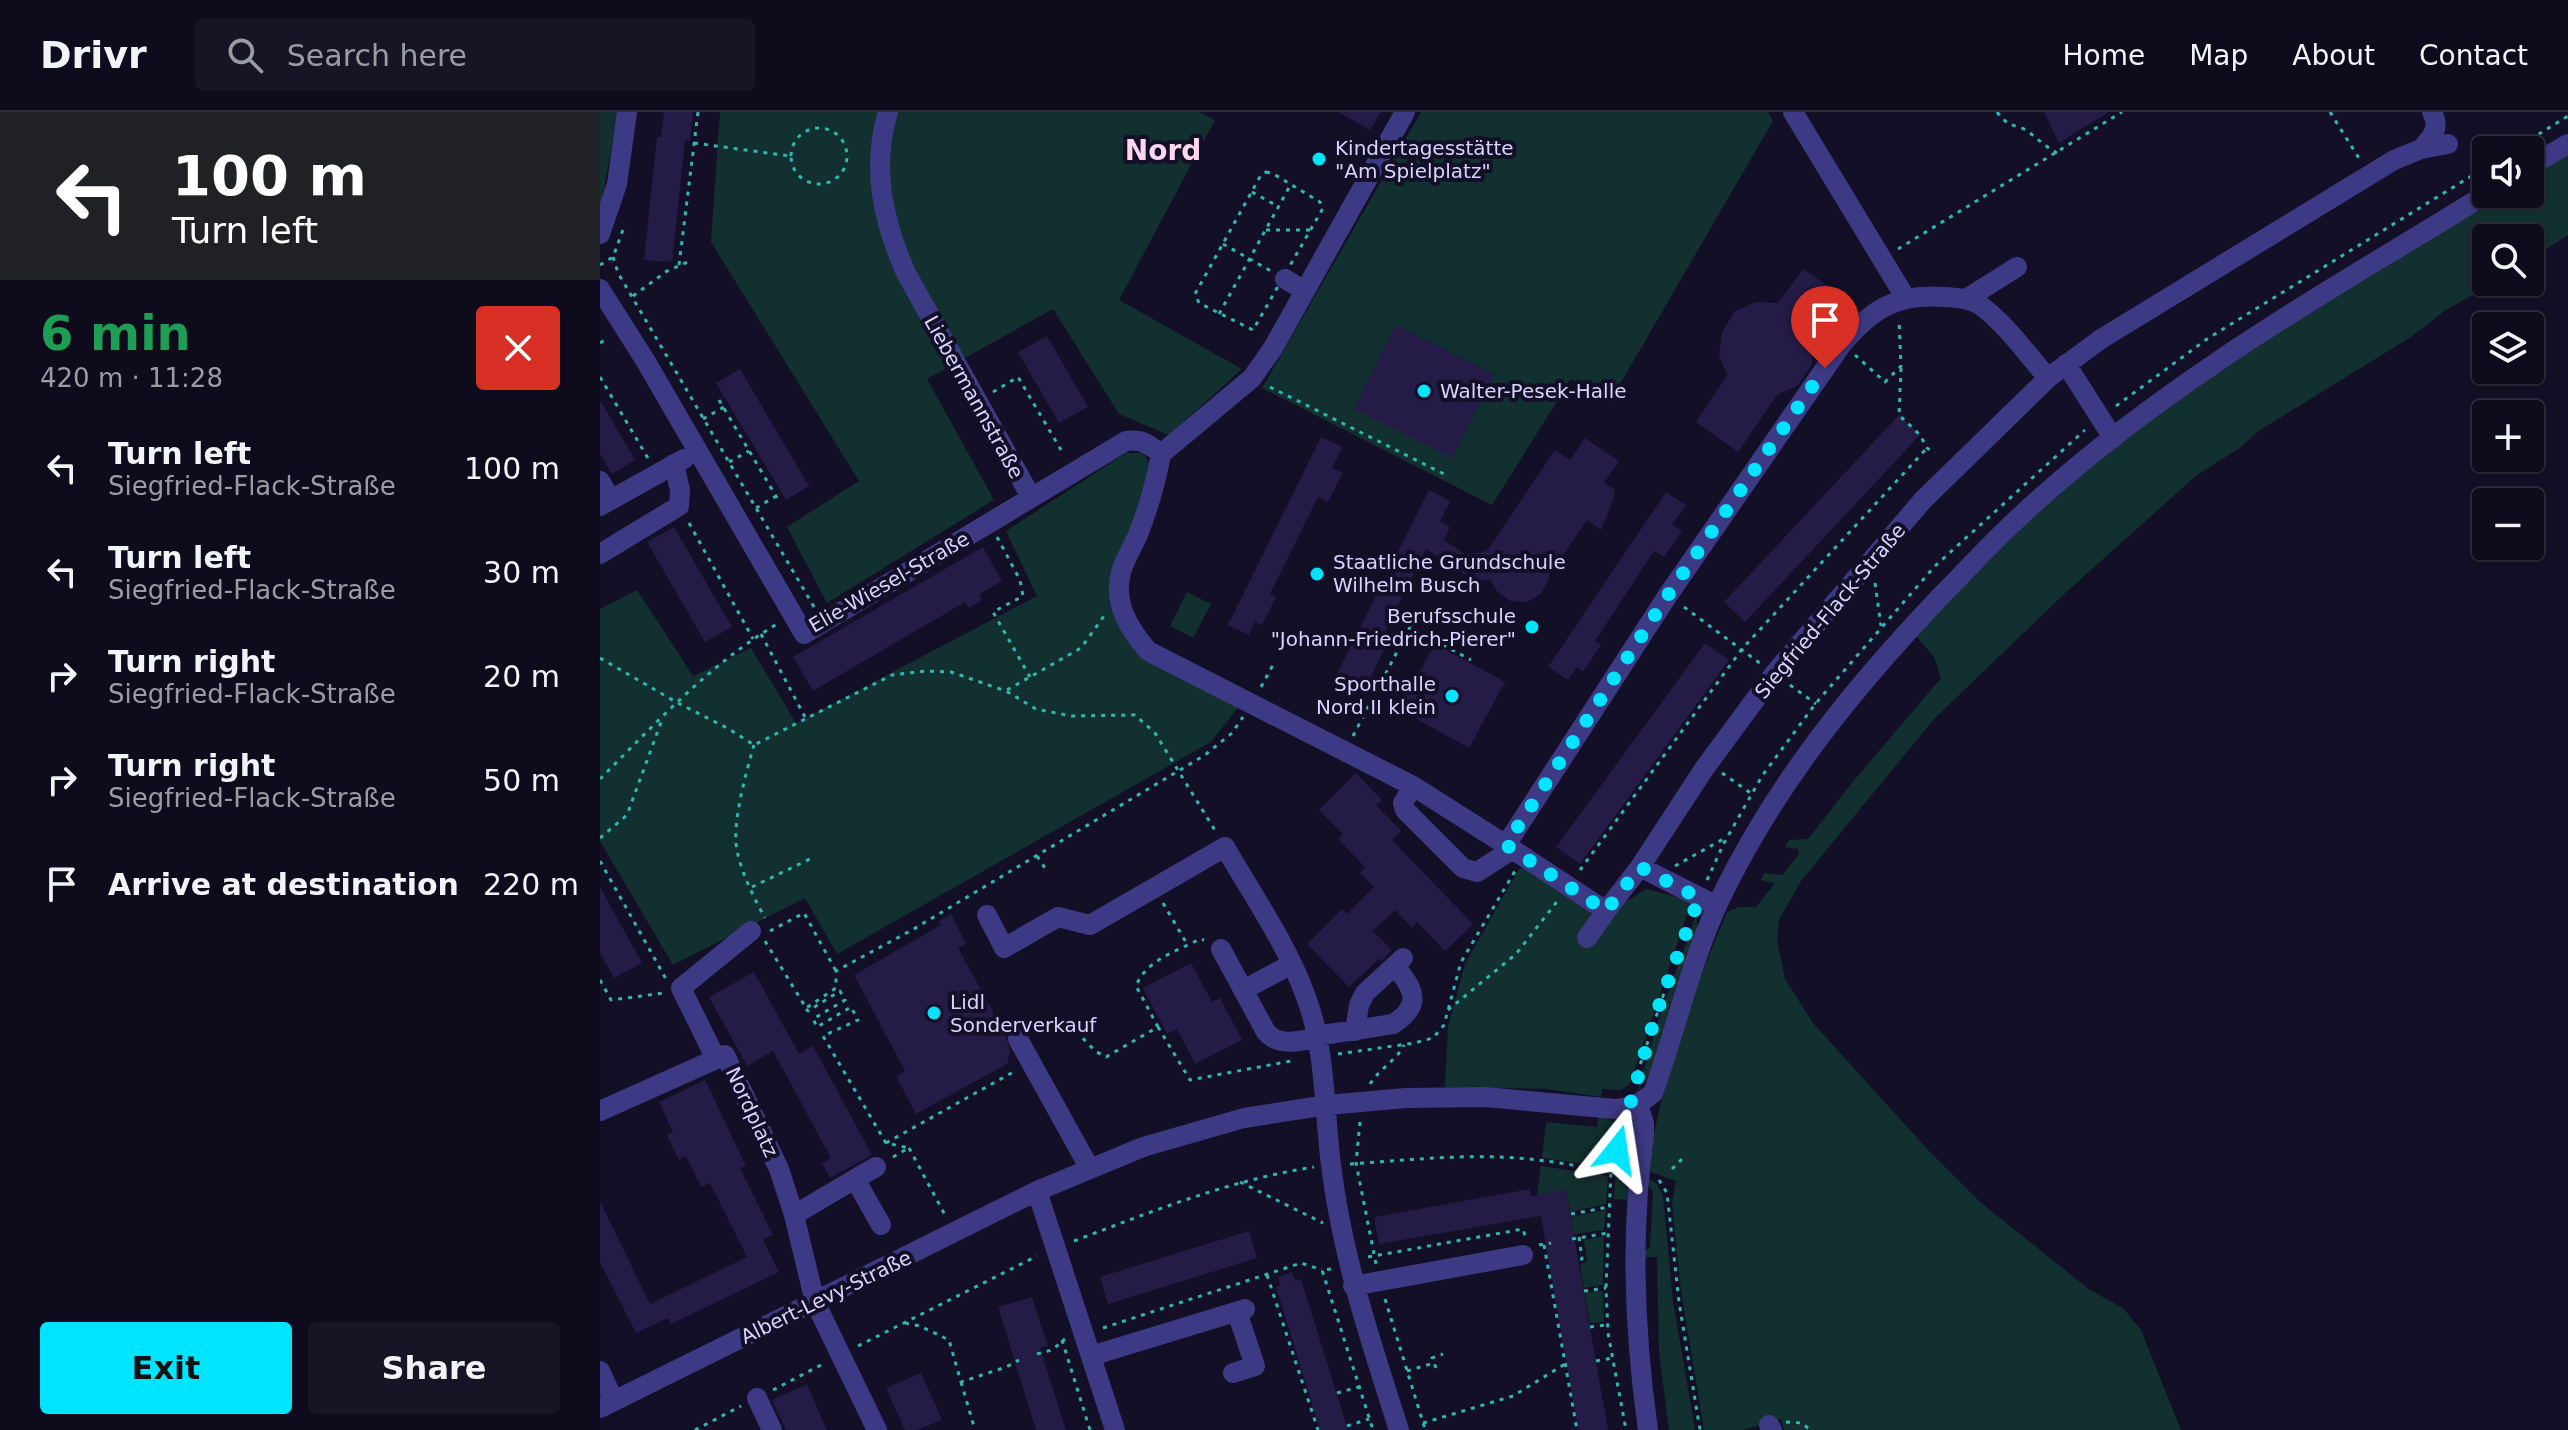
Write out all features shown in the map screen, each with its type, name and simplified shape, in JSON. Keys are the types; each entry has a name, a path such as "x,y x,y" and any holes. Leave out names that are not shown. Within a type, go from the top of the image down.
{"street":[{"path":"600,234 617,184 627,112"},
{"name":"Liebermannstraße","path":"888,112 878,163 882,203 893,245 1031,497 1126,441 1139,440 1150,444 1161,454"},
{"path":"1405,112 1273,348 1252,378 1161,454 1150,503 1121,572 1119,588 1128,626 1148,651 1413,786 1606,911"},
{"path":"1793,112 1901,299"},
{"path":"2421,149 2437,127 2432,112"},
{"name":"Siegfried-Flack-Straße","path":"1587,938 1606,911 1648,873 1708,763 1774,674 1923,500 2048,378 2101,339 2394,160 2421,149 2448,144"},
{"path":"2544,158 2568,144"},
{"path":"1648,1430 1634,1306 1638,1173 1644,1123 1633,1106 1653,1093 1688,983 1708,902 1793,772 1879,662 2013,522 2113,438 2220,359 2472,203"},
{"path":"1966,299 2017,267"},
{"path":"1285,279 1305,291"},
{"name":"Elie-Wiesel-Straße","path":"600,289 804,634 1031,497"},
{"path":"1413,786 1403,803 1405,810 1463,868 1477,872 1509,847 1579,732 1707,537 1842,344 1870,316 1901,299 1924,295 1966,299 1978,304 2002,325 2048,378"},
{"path":"2066,364 2113,438"},
{"path":"600,481 606,503 697,451"},
{"path":"600,554 679,506 680,490 666,469"},
{"path":"987,915 1004,948 1058,917 1090,925 1225,847 1292,964 1306,997 1316,1037 1327,1105 1331,1165 1353,1286 1399,1430"},
{"path":"1648,873 1708,902"},
{"path":"721,1057 677,990 761,931"},
{"path":"1221,949 1273,1040 1285,1042 1355,1031 1393,1024 1412,1007 1413,996 1399,962 1365,993 1359,1005 1355,1031"},
{"path":"1243,990 1292,964"},
{"path":"1018,1039 1090,1169"},
{"name":"Nordplatz","path":"600,1111 721,1057 779,1169 794,1215 815,1302 877,1430"},
{"name":"Albert-Levy-Straße","path":"600,1371 607,1405 1037,1191 1143,1147 1244,1118 1327,1105 1443,1096 1552,1101 1606,1108 1633,1106"},
{"path":"794,1215 884,1162"},
{"path":"855,1179 881,1225"},
{"path":"1037,1191 1115,1430"},
{"path":"1353,1286 1529,1249"},
{"path":"1091,1356 1241,1310 1255,1366 1233,1373"},
{"path":"757,1398 772,1430"}],"path":[{"path":"679,265 698,112"},
{"path":"1997,112 2011,127 2029,132 2042,145 2057,153"},
{"path":"1881,260 2122,112"},
{"path":"2330,112 2370,175"},
{"path":"2536,136 2568,116"},
{"path":"819,128 838,134 844,141 848,158 841,175 833,181 815,184 797,173 791,156 796,140 810,129 819,128"},
{"path":"694,143 791,156"},
{"path":"1266,172 1272,173 1320,202 1323,208 1253,330 1199,303 1195,294 1252,192 1266,172"},
{"path":"1708,902 1728,836 1752,794 1816,703 1935,566 2100,417 2207,339 2472,176"},
{"path":"1219,314 1291,184"},
{"path":"1252,192 1279,207"},
{"path":"1266,230 1312,230"},
{"path":"1223,244 1285,279"},
{"path":"613,257 618,273 823,623"},
{"path":"632,296 690,261"},
{"path":"1901,299 1899,415 1935,453"},
{"path":"1842,344 1885,382 1901,366"},
{"path":"600,377 666,469"},
{"path":"993,392 1018,377 1075,472"},
{"path":"1252,378 1444,474"},
{"path":"719,400 780,503"},
{"path":"703,419 724,407"},
{"path":"1448,1010 1516,954 1742,649 1927,448"},
{"path":"729,462 749,451"},
{"path":"756,508 776,496"},
{"path":"679,506 754,639"},
{"path":"989,523 1020,580 1023,596 993,612 1030,677"},
{"path":"1872,560 1881,626"},
{"path":"1006,691 1081,648 1119,588"},
{"path":"600,779 676,702 754,639 812,604"},
{"path":"1345,751 1410,627 1471,660"},
{"path":"761,634 807,721"},
{"path":"600,658 754,745"},
{"path":"836,971 1205,755 1232,733 1274,663"},
{"path":"754,745 807,721 892,675 951,672 1006,691 1036,709 1071,716 1135,715 1155,733 1225,847"},
{"path":"600,838 627,815 663,715"},
{"path":"754,745 740,806 737,853 751,887 762,936 886,1143 909,1148 954,1233"},
{"path":"1708,763 1752,794"},
{"path":"1648,873 1728,836"},
{"path":"1037,856 1047,871"},
{"path":"751,887 814,857"},
{"path":"600,861 677,990 611,1000 600,980"},
{"path":"1164,905 1187,945"},
{"path":"761,931 804,913 836,971 836,988 807,1009"},
{"path":"1158,1027 1136,986 1139,977 1151,964 1200,939 1211,943 1215,949 1221,949"},
{"path":"1626,1430 1608,1324 1606,1288 1611,1171 1633,1106 1670,974"},
{"path":"807,1009 840,991 845,1000 813,1019"},
{"path":"817,1027 851,1007 858,1020 823,1036"},
{"path":"1356,1163 1357,1136 1364,1101 1375,1076 1397,1059 1404,1045"},
{"path":"886,1143 1031,1062"},
{"path":"884,1162 909,1148"},
{"path":"695,1430 1056,1247 1183,1200 1240,1182 1331,1165 1465,1156 1528,1159 1638,1173 1661,1181 1667,1193 1679,1302 1700,1430"},
{"path":"1672,1169 1683,1158"},
{"path":"1240,1182 1323,1223 1341,1221"},
{"path":"1571,1214 1609,1207"},
{"path":"1084,1335 1301,1263 1322,1270 1349,1262 1523,1229 1529,1249 1551,1243"},
{"path":"1572,1239 1608,1233"},
{"path":"1579,1237 1582,1259 1579,1259"},
{"path":"1544,1244 1577,1430"},
{"path":"1322,1270 1373,1430"},
{"path":"1267,1275 1318,1430"},
{"path":"1584,1291 1606,1288"},
{"path":"905,1323 920,1326 949,1340 975,1430"},
{"path":"1590,1327 1608,1324"},
{"path":"1037,1354 1052,1350 1061,1341 1090,1430"},
{"path":"1436,1368 1432,1358 1443,1354"},
{"path":"1596,1361 1612,1358"},
{"path":"961,1382 1019,1360"},
{"path":"1407,1371 1434,1363"},
{"path":"1423,1423 1513,1396 1565,1364"},
{"path":"1337,1393 1359,1387"},
{"path":"1347,1426 1369,1419"}],"green space":[{"path":"600,112 618,112 600,211"},
{"path":"720,112 1199,112 1215,120 1119,300 1242,369 1169,435 1119,414 1053,309 927,379 994,500 827,603 787,527 859,481 711,242"},
{"path":"1421,112 1768,112 1773,121 1609,403 1571,379 1492,505 1262,388"},
{"path":"2568,144 2568,235 2544,251 2544,224 2472,224 2472,295 2443,312 2411,337 2257,432 2240,448 2197,475 2062,596 1934,719 1801,881 1779,920 1777,939 1785,979 1813,1023 1929,1151 1980,1202 2090,1290 2123,1308 2141,1330 2181,1430 1784,1430 1781,1419 1742,1430 1704,1430 1681,1291 1672,1203 1676,1181 1648,1171 1660,1105 1690,1007 1727,912 1739,907 1756,907 1775,883 1760,880 1765,873 1783,875 1799,854 1798,849 1785,847 1789,840 1808,839 1941,678 1934,657 1910,629 2115,437 2472,203 2472,208 2544,208 2544,158"},
{"path":"1126,453 1144,453 1151,468 1115,614 1125,638 1141,658 1237,704 1237,709 1211,742 837,954 805,898 673,965 600,841 600,609 637,590 693,676 751,648 796,723 1037,596 1006,531"},
{"path":"1187,592 1211,604 1193,638 1170,626"},
{"path":"1526,867 1590,910 1591,916 1618,907 1646,889 1684,899 1690,905 1630,1084 1621,1090 1602,1089 1601,1097 1548,1089 1445,1087 1448,1027 1465,964 1519,869"},
{"path":"1697,913 1697,935 1649,1074 1637,1092 1658,1021"},
{"path":"1599,1115 1619,1124 1608,1167 1542,1158 1546,1122 1597,1127"},
{"path":"1626,1131 1632,1150 1630,1167 1617,1166"},
{"path":"1541,1166 1608,1176 1606,1204 1570,1212 1566,1190 1537,1195"},
{"path":"1615,1177 1629,1178 1627,1200 1614,1199"},
{"path":"1648,1178 1657,1184 1663,1196 1673,1301 1695,1430 1669,1430 1659,1353 1657,1257 1643,1257 1643,1251 1650,1248 1653,1192 1647,1184"},
{"path":"1606,1210 1604,1230 1574,1234 1571,1217"},
{"path":"1604,1236 1603,1285 1584,1288 1580,1264 1587,1262 1584,1240"},
{"path":"1603,1291 1604,1322 1590,1323 1585,1293"}],"building":[{"path":"664,112 693,112 690,141 685,140 672,262 644,260 657,137 661,137"},
{"path":"1338,112 1381,112 1370,130"},
{"path":"2044,112 2109,112 2059,143"},
{"path":"1803,269 1845,297 1814,342 1812,364 1797,386 1777,395 1738,452 1696,422 1727,375 1719,355 1722,332 1735,311 1756,302 1778,303"},
{"name":"Walter-Pesek-Halle","path":"1396,325 1495,374 1452,458 1354,409"},
{"path":"1047,336 1088,407 1059,423 1018,352"},
{"path":"740,369 809,486 786,500 716,383"},
{"path":"600,400 635,460 612,474 600,454"},
{"path":"1899,415 1920,435 1745,622 1724,602"},
{"path":"1321,437 1343,447 1332,468 1343,473 1328,502 1318,497 1270,594 1276,597 1262,625 1255,622 1249,635 1228,625"},
{"path":"1585,438 1619,461 1604,483 1615,490 1613,501 1601,530 1587,520 1558,563 1550,558 1549,579 1541,594 1527,602 1510,601 1497,591 1490,579 1476,582 1426,549 1377,647 1384,650 1370,679 1363,676 1356,689 1335,678 1429,490 1450,501 1440,521 1450,527 1444,540 1466,555 1487,551 1555,450 1570,460"},
{"path":"1666,492 1686,505 1672,524 1682,531 1664,557 1654,551 1595,641 1601,645 1583,672 1577,667 1568,680 1548,667"},
{"path":"674,527 732,627 705,642 647,542"},
{"path":"983,547 1002,581 979,594 982,600 969,608 965,602 813,691 793,657"},
{"path":"1705,643 1729,660 1580,864 1556,847"},
{"name":"Sporthalle Nord II klein","path":"1435,644 1505,682 1469,748 1399,709"},
{"path":"1356,773 1382,800 1376,805 1401,831 1392,840 1473,924 1445,951 1417,922 1412,928 1395,910 1373,931 1392,950 1349,987 1307,944 1342,909 1347,914 1374,887 1360,873 1365,867 1338,839 1343,834 1319,810"},
{"path":"600,887 642,963 614,978 600,952"},
{"name":"Lidl Sonderverkauf","path":"951,914 966,944 958,948 1006,1035 1010,1052 1007,1064 916,1114 896,1076 905,1071 854,975 941,925 939,921"},
{"path":"1191,963 1212,1002 1220,998 1242,1040 1195,1064 1177,1029 1167,1034 1143,988"},
{"path":"754,972 799,1054 813,1046 872,1155 830,1178 822,1163 831,1158 773,1051 747,1066 709,997"},
{"path":"705,1080 746,1166 740,1168 773,1235 763,1239 779,1272 671,1324 668,1318 636,1333 600,1262 600,1201 650,1304 747,1257 710,1183 701,1187 686,1156 679,1160 667,1135 673,1132 659,1102"},
{"path":"1530,1189 1531,1196 1566,1190 1608,1430 1578,1430 1541,1216 1379,1244 1374,1217"},
{"path":"1249,1231 1257,1258 1108,1304 1100,1277"},
{"path":"1292,1272 1295,1281 1301,1279 1348,1430 1320,1430 1276,1287 1280,1286 1278,1277"},
{"path":"1032,1297 1048,1346 1040,1348 1066,1430 1036,1430 998,1307"},
{"path":"921,1373 942,1420 917,1430 905,1430 886,1388"},
{"path":"807,1384 827,1430 786,1430 772,1400"}],"place":[{"name":"Kindertagesstätte \"Am Spielplatz\"","path":"1319,159"},
{"name":"Walter-Pesek-Halle","path":"1424,391"},
{"name":"Staatliche Grundschule Wilhelm Busch","path":"1317,574"},
{"name":"Berufsschule \"Johann-Friedrich-Pierer\"","path":"1532,627"},
{"name":"Sporthalle Nord II klein","path":"1452,696"},
{"name":"Lidl Sonderverkauf","path":"934,1013"}],"district":[{"name":"Nord","path":"1163,150"}],"route":[{"path":"1617,1150 1656,1014 1699,898 1640,867 1606,911 1506,845 1668,595 1825,368"}]}
